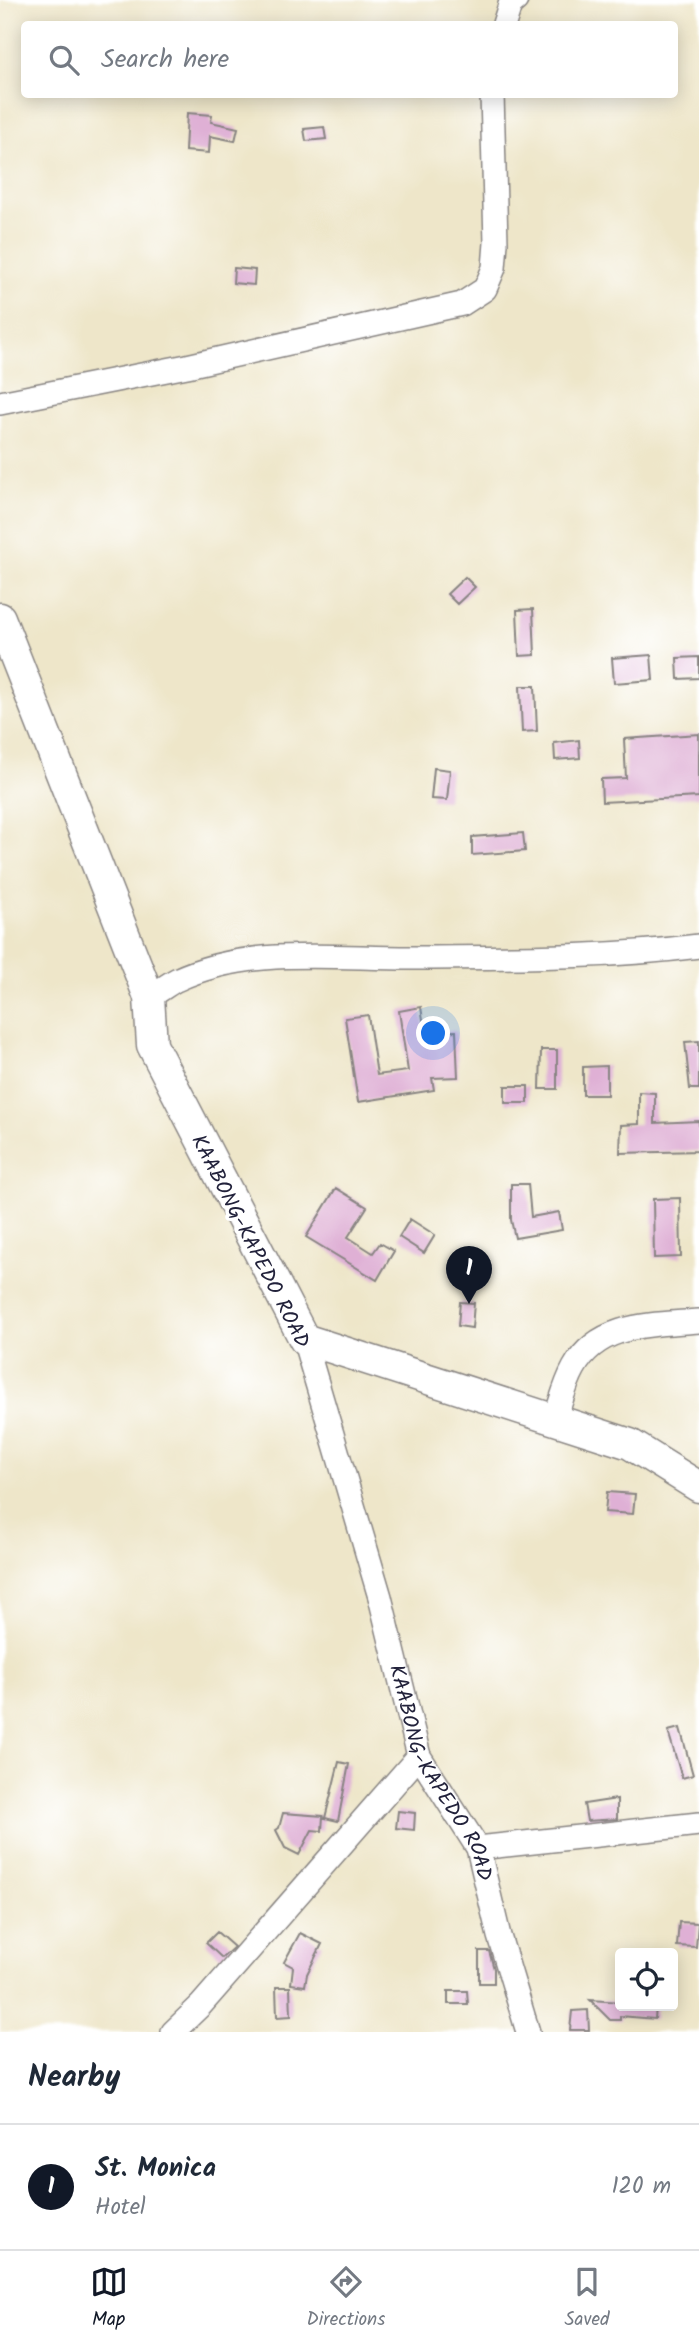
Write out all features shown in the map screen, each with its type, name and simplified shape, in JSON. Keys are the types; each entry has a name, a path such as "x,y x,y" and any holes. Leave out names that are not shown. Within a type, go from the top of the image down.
{"main road":[{"name":"KAABONG-KAPEDO ROAD","path":"0,618 149,997 152,1045 304,1339"},
{"path":"304,1339 630,1444 699,1487"}],"street":[{"path":"505,21 510,5 516,0"},
{"path":"0,403 187,366 462,304 485,289 494,268 496,243 492,98"},
{"path":"149,997 176,981 206,969 257,958 566,957 638,954 699,946"},
{"path":"555,1419 574,1367 586,1350 597,1342 611,1334 637,1326 699,1321"},
{"name":"KAABONG-KAPEDO ROAD","path":"304,1339 380,1597 419,1756 478,1848 499,1936 528,2032"},
{"path":"173,2032 201,2005 419,1756"},
{"path":"478,1848 699,1824"}],"building":[{"path":"187,113 212,115 211,122 238,128 235,141 210,136 209,153 185,151"},
{"path":"324,127 326,139 306,141 304,129"},
{"path":"234,268 255,270 254,285 233,283"},
{"path":"465,577 475,587 457,604 447,594"},
{"path":"533,609 535,655 519,656 517,610"},
{"path":"651,655 653,680 614,683 612,658"},
{"path":"699,657 699,678 678,679 677,658"},
{"path":"520,686 535,686 537,731 522,732"},
{"path":"699,734 699,797 602,802 601,779 626,778 624,739"},
{"path":"579,740 580,758 555,760 554,743"},
{"path":"434,768 450,770 447,800 431,799"},
{"path":"523,833 525,851 472,855 472,837"},
{"path":"421,1007 425,1032 456,1031 458,1077 432,1078 434,1090 358,1102 345,1018 368,1015 377,1075 408,1071 399,1011"},
{"path":"699,1041 699,1089 690,1089 685,1042"},
{"path":"541,1050 557,1050 557,1089 540,1089"},
{"path":"607,1066 607,1095 583,1095 583,1067"},
{"path":"505,1086 528,1086 528,1103 505,1103"},
{"path":"639,1092 655,1093 655,1123 699,1121 699,1151 620,1153 621,1125 639,1124"},
{"path":"511,1184 528,1184 531,1217 559,1212 562,1230 515,1238 511,1220"},
{"path":"336,1188 367,1207 348,1237 373,1253 380,1243 394,1251 377,1280 306,1237"},
{"path":"680,1198 681,1257 654,1258 653,1199"},
{"path":"410,1219 435,1235 424,1253 399,1237"},
{"path":"460,1302 474,1303 472,1328 458,1326"},
{"path":"607,1492 635,1494 633,1514 605,1512"},
{"path":"680,1728 693,1775 682,1778 668,1731"},
{"path":"339,1762 349,1764 338,1821 325,1818"},
{"path":"617,1799 617,1819 587,1821 584,1804"},
{"path":"398,1811 415,1813 414,1830 396,1828"},
{"path":"283,1813 323,1816 322,1831 312,1830 299,1855 285,1848 276,1830"},
{"path":"679,1922 698,1923 696,1947 677,1946"},
{"path":"217,1932 234,1947 222,1958 206,1943"},
{"path":"300,1933 322,1944 307,1974 305,1986 291,1984 293,1967 284,1962"},
{"path":"479,1951 489,1951 494,1969 494,1983 479,1983"},
{"path":"276,1987 290,1987 291,2016 277,2017"},
{"path":"448,1991 467,1991 468,2004 448,2004"},
{"path":"590,2000 615,2002 615,2011 656,2011 655,2019 620,2016 620,2020 610,2020"},
{"path":"588,2010 589,2030 570,2030 572,2011"}],"place":[{"name":"St. Monica","path":"469,1304"}]}
